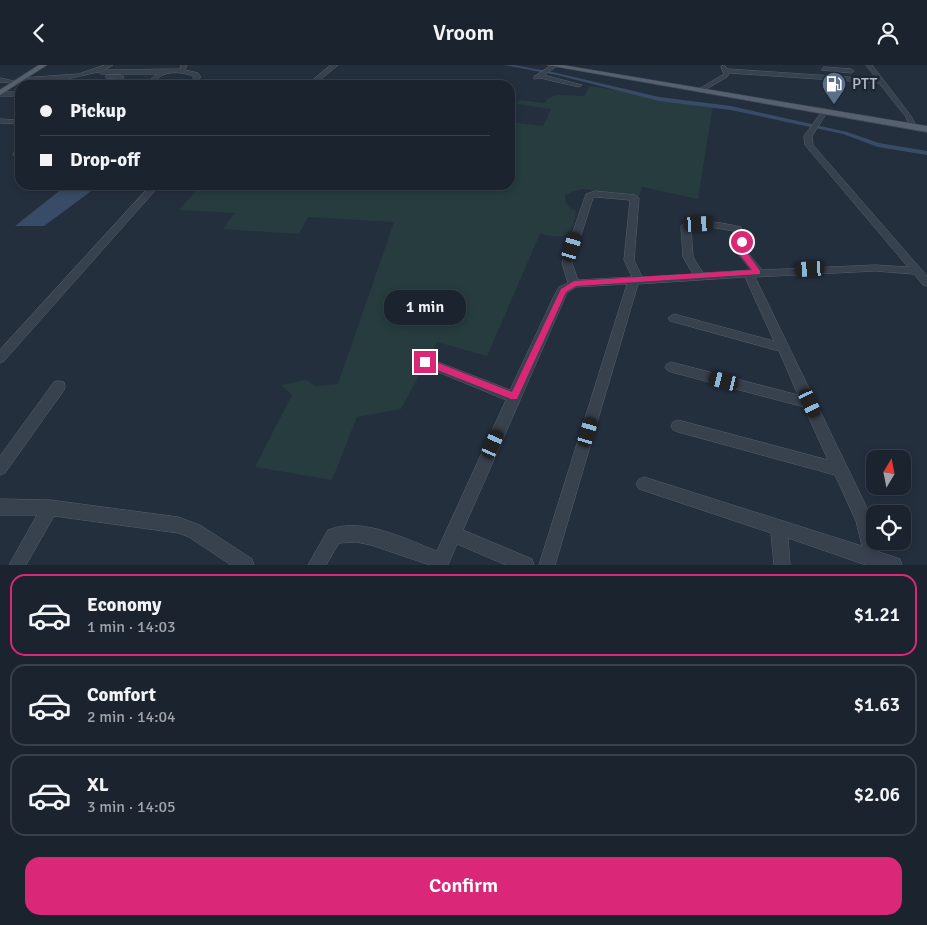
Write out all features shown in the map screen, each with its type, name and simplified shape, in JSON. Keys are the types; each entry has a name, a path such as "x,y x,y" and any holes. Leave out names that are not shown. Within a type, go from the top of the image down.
{"main road":[{"path":"0,87 36,65"},
{"path":"21,80 44,65"},
{"path":"548,70 701,90 927,129"},
{"path":"0,93 15,84"}],"street":[{"path":"93,73 110,65"},
{"path":"129,71 134,65"},
{"path":"316,80 335,65"},
{"path":"869,65 909,117 913,127"},
{"path":"21,80 93,73 164,72 183,68 198,75 196,80"},
{"path":"701,90 725,76 724,68 881,81"},
{"path":"828,77 823,69 876,74"},
{"path":"548,70 579,85"},
{"path":"154,80 164,72"},
{"path":"93,73 100,77 121,77 119,80"},
{"path":"0,80 11,81"},
{"path":"0,93 15,94"},
{"path":"825,111 808,136 807,142 927,283"},
{"path":"0,121 15,121"},
{"path":"0,358 151,190"},
{"path":"547,565 636,279 629,260 635,198 595,194 589,196 567,263 574,284"},
{"path":"700,276 688,257 686,226 710,224 738,229 744,255 784,348 864,520 873,562"},
{"path":"316,565 334,536 345,533 385,540 440,563 559,296 563,290 574,284 636,279 875,268 918,271"},
{"path":"674,318 784,348"},
{"path":"425,362 514,397"},
{"path":"671,367 810,403"},
{"path":"0,468 59,386"},
{"path":"678,426 841,470"},
{"path":"644,484 779,528 873,562 894,565"},
{"path":"0,507 50,508 178,525 194,531 246,565"},
{"path":"17,565 50,508"},
{"path":"779,528 782,565"},
{"path":"452,534 526,565"}],"green space":[{"path":"590,86 713,105 698,199 642,187 639,196 583,189 565,195 565,201 570,208 576,211 570,232 562,236 540,234 487,356 437,342 401,409 357,417 332,480 255,467 292,395 281,385 306,380 315,386 338,384 394,222 308,217 299,234 223,229 235,213 179,210 197,190 515,190 515,123 543,126 551,109 516,104 518,100 545,103 547,99 556,95 584,96"}],"water":[{"path":"60,190 93,190 44,226 15,226"}],"waterway":[{"path":"506,65 557,74 659,99 731,108 845,133 878,145 927,153"}],"place":[{"name":"PTT","path":"834,105"}],"route":[{"path":"425,362 514,397 563,290 574,284 758,272 744,255 742,242"}]}
